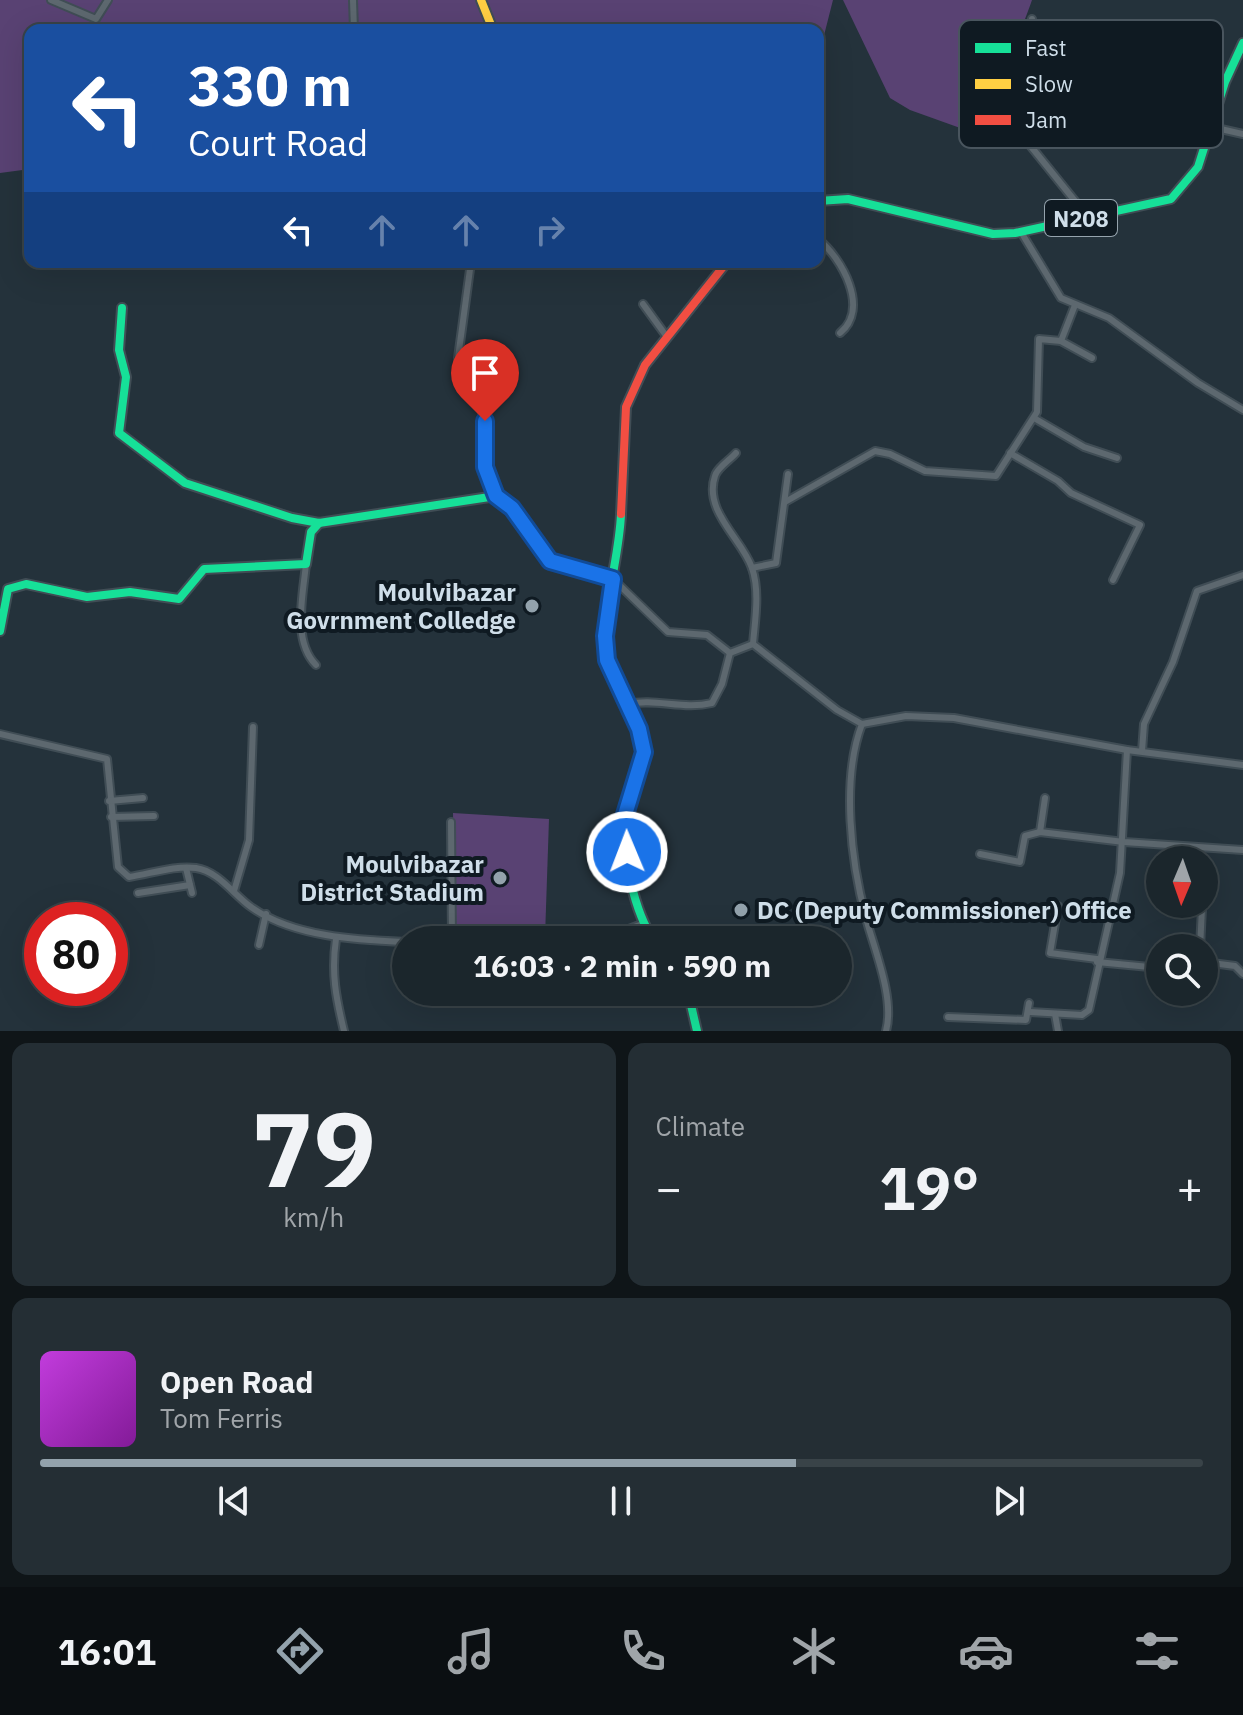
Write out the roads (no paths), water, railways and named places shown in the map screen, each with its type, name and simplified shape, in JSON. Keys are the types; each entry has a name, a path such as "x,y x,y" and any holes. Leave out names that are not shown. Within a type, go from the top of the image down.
{"main road":[{"path":"481,0 491,24"},
{"name":"N208","path":"1223,87 1243,43"},
{"name":"N208","path":"824,201 848,199 993,234 1021,232 1171,199 1191,184 1204,148"},
{"path":"642,924 633,899 624,818 644,752 639,729 607,660 605,636 621,523 626,407 645,365 722,268"},
{"path":"122,308 119,350 126,377 119,433 185,483 266,511 319,523 496,496"},
{"path":"0,631 8,589 14,585 47,588 90,598 137,592 168,600 179,599 198,573 212,567 306,564 311,532 319,523"},
{"path":"691,1006 697,1031"}],"street":[{"path":"51,0 96,19 108,0"},
{"path":"353,0 354,24"},
{"path":"1223,129 1243,134"},
{"path":"1032,148 1079,206 1077,219"},
{"path":"1021,232 1054,292 1075,305 1109,318 1198,383 1243,410"},
{"path":"824,245 840,261 854,311 849,325 840,333"},
{"path":"470,268 458,358 482,402 485,467 496,496 512,508 550,561 613,579 668,632 707,635 730,653"},
{"path":"643,304 667,337"},
{"path":"1061,341 1075,305"},
{"path":"785,502 875,451 890,454 925,471 991,477 999,473 1034,418 1039,339 1061,341 1092,358"},
{"path":"1034,418 1084,447 1117,458"},
{"path":"736,453 715,475 715,500 725,525 752,568 756,606 753,644"},
{"path":"1010,453 1058,481 1071,493 1140,525 1113,580"},
{"path":"752,568 776,563 788,474"},
{"path":"306,564 302,610 304,642 316,665"},
{"path":"1142,751 1144,724 1173,662 1197,591 1243,575"},
{"path":"730,653 753,644"},
{"path":"753,644 837,710 862,724 906,716 954,718 1127,750 1243,765"},
{"path":"628,704 649,700 670,704 712,703 722,684 730,653"},
{"path":"862,724 849,813 851,853 881,966 886,1031"},
{"path":"234,891 249,840 253,727"},
{"path":"0,734 105,757 118,867 123,874 129,877 186,868 205,870 252,907 266,914 336,939 392,941"},
{"path":"1030,1012 1086,1014 1120,873 1127,750"},
{"path":"109,801 143,798"},
{"path":"1040,832 1045,798"},
{"path":"111,817 154,816"},
{"path":"451,822 452,926"},
{"path":"980,854 1016,864 1025,850 1025,836 1040,832 1124,842 1243,850"},
{"path":"186,868 192,893"},
{"path":"138,893 190,885"},
{"path":"1058,906 1049,951 1146,966"},
{"path":"259,945 266,914"},
{"path":"637,926 642,924"},
{"path":"336,939 332,966 333,996 344,1031"},
{"path":"1218,964 1235,966 1243,974"},
{"path":"948,1017 1023,1021 1028,1019 1029,1003"},
{"path":"1055,1014 1058,1031"}],"place":[{"name":"Moulvibazar Govrnment Colledge","path":"532,606"},
{"name":"Moulvibazar District Stadium","path":"500,878"},
{"name":"DC (Deputy Commissioner) Office","path":"741,910"}]}
